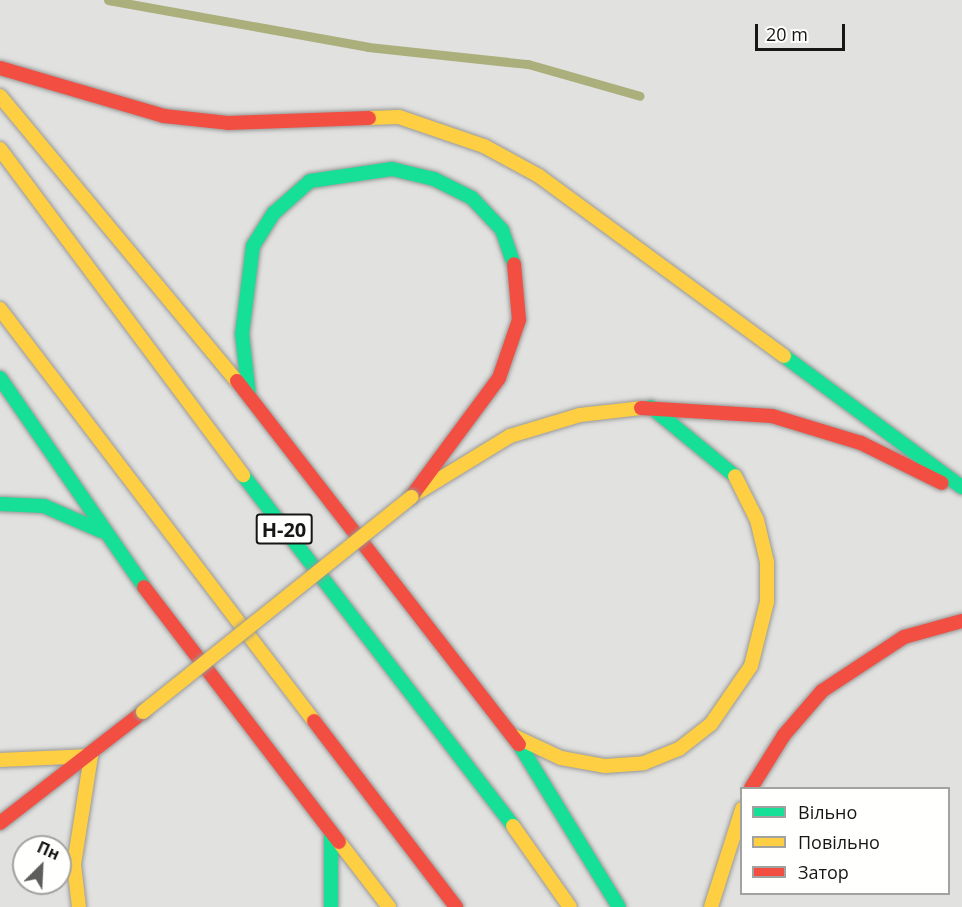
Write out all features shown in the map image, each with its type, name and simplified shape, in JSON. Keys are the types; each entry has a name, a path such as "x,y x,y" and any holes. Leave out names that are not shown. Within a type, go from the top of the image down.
{"main road":[{"path":"0,68 164,116 228,123 399,117 484,146 539,176 962,487"},
{"path":"0,96 249,396 514,736 619,907"},
{"name":"Н-20","path":"0,149 570,907"},
{"path":"249,396 243,313 253,246 274,213 310,181 392,169 434,179 472,198 502,230 516,269 519,320 499,378 411,497"},
{"path":"0,309 456,907"},
{"path":"0,378 101,531 389,907"},
{"path":"514,736 561,758 605,766 644,763 679,749 711,724 751,666 767,602 767,562 757,520 736,477 651,407"},
{"path":"0,823 91,756 411,497 510,436 580,415 651,407 772,416 861,443 962,493"},
{"path":"0,504 44,506 101,531"},
{"path":"752,787 784,735 822,691 904,637 962,621"},
{"path":"0,760 91,756"},
{"path":"79,907 74,864 91,756"},
{"path":"711,907 740,812"},
{"path":"331,833 335,888 331,907"}],"waterway":[{"path":"108,0 368,47 528,64 640,96"}],"traffic: fast":[{"path":"249,396 242,334 253,246 274,213 310,181 392,169 434,179 472,198 502,230 514,264"},
{"path":"784,356 962,487"},
{"path":"0,378 144,587"},
{"path":"651,407 735,476"},
{"path":"243,475 513,826"},
{"path":"0,504 44,506 101,531"},
{"path":"519,744 619,907"},
{"path":"331,833 331,907"}],"traffic: slow":[{"path":"0,96 237,381"},
{"path":"369,118 399,117 484,146 539,176 784,356"},
{"path":"0,149 243,475"},
{"path":"0,309 314,721"},
{"path":"412,496 510,436 580,415 641,408"},
{"path":"514,736 561,758 605,766 644,763 679,749 711,724 751,666 767,602 767,562 757,520 735,476"},
{"path":"143,712 411,497"},
{"path":"0,760 91,756 74,864 79,907"},
{"path":"711,907 740,815"},
{"path":"513,826 570,907"},
{"path":"339,842 389,907"}],"traffic: jam":[{"path":"0,68 164,116 228,123 369,118"},
{"path":"411,497 499,378 519,320 514,264"},
{"path":"237,381 519,744"},
{"path":"641,408 772,416 861,443 942,483"},
{"path":"144,587 339,842"},
{"path":"752,787 784,735 822,691 904,637 962,621"},
{"path":"0,823 143,712"},
{"path":"314,721 456,907"}]}
